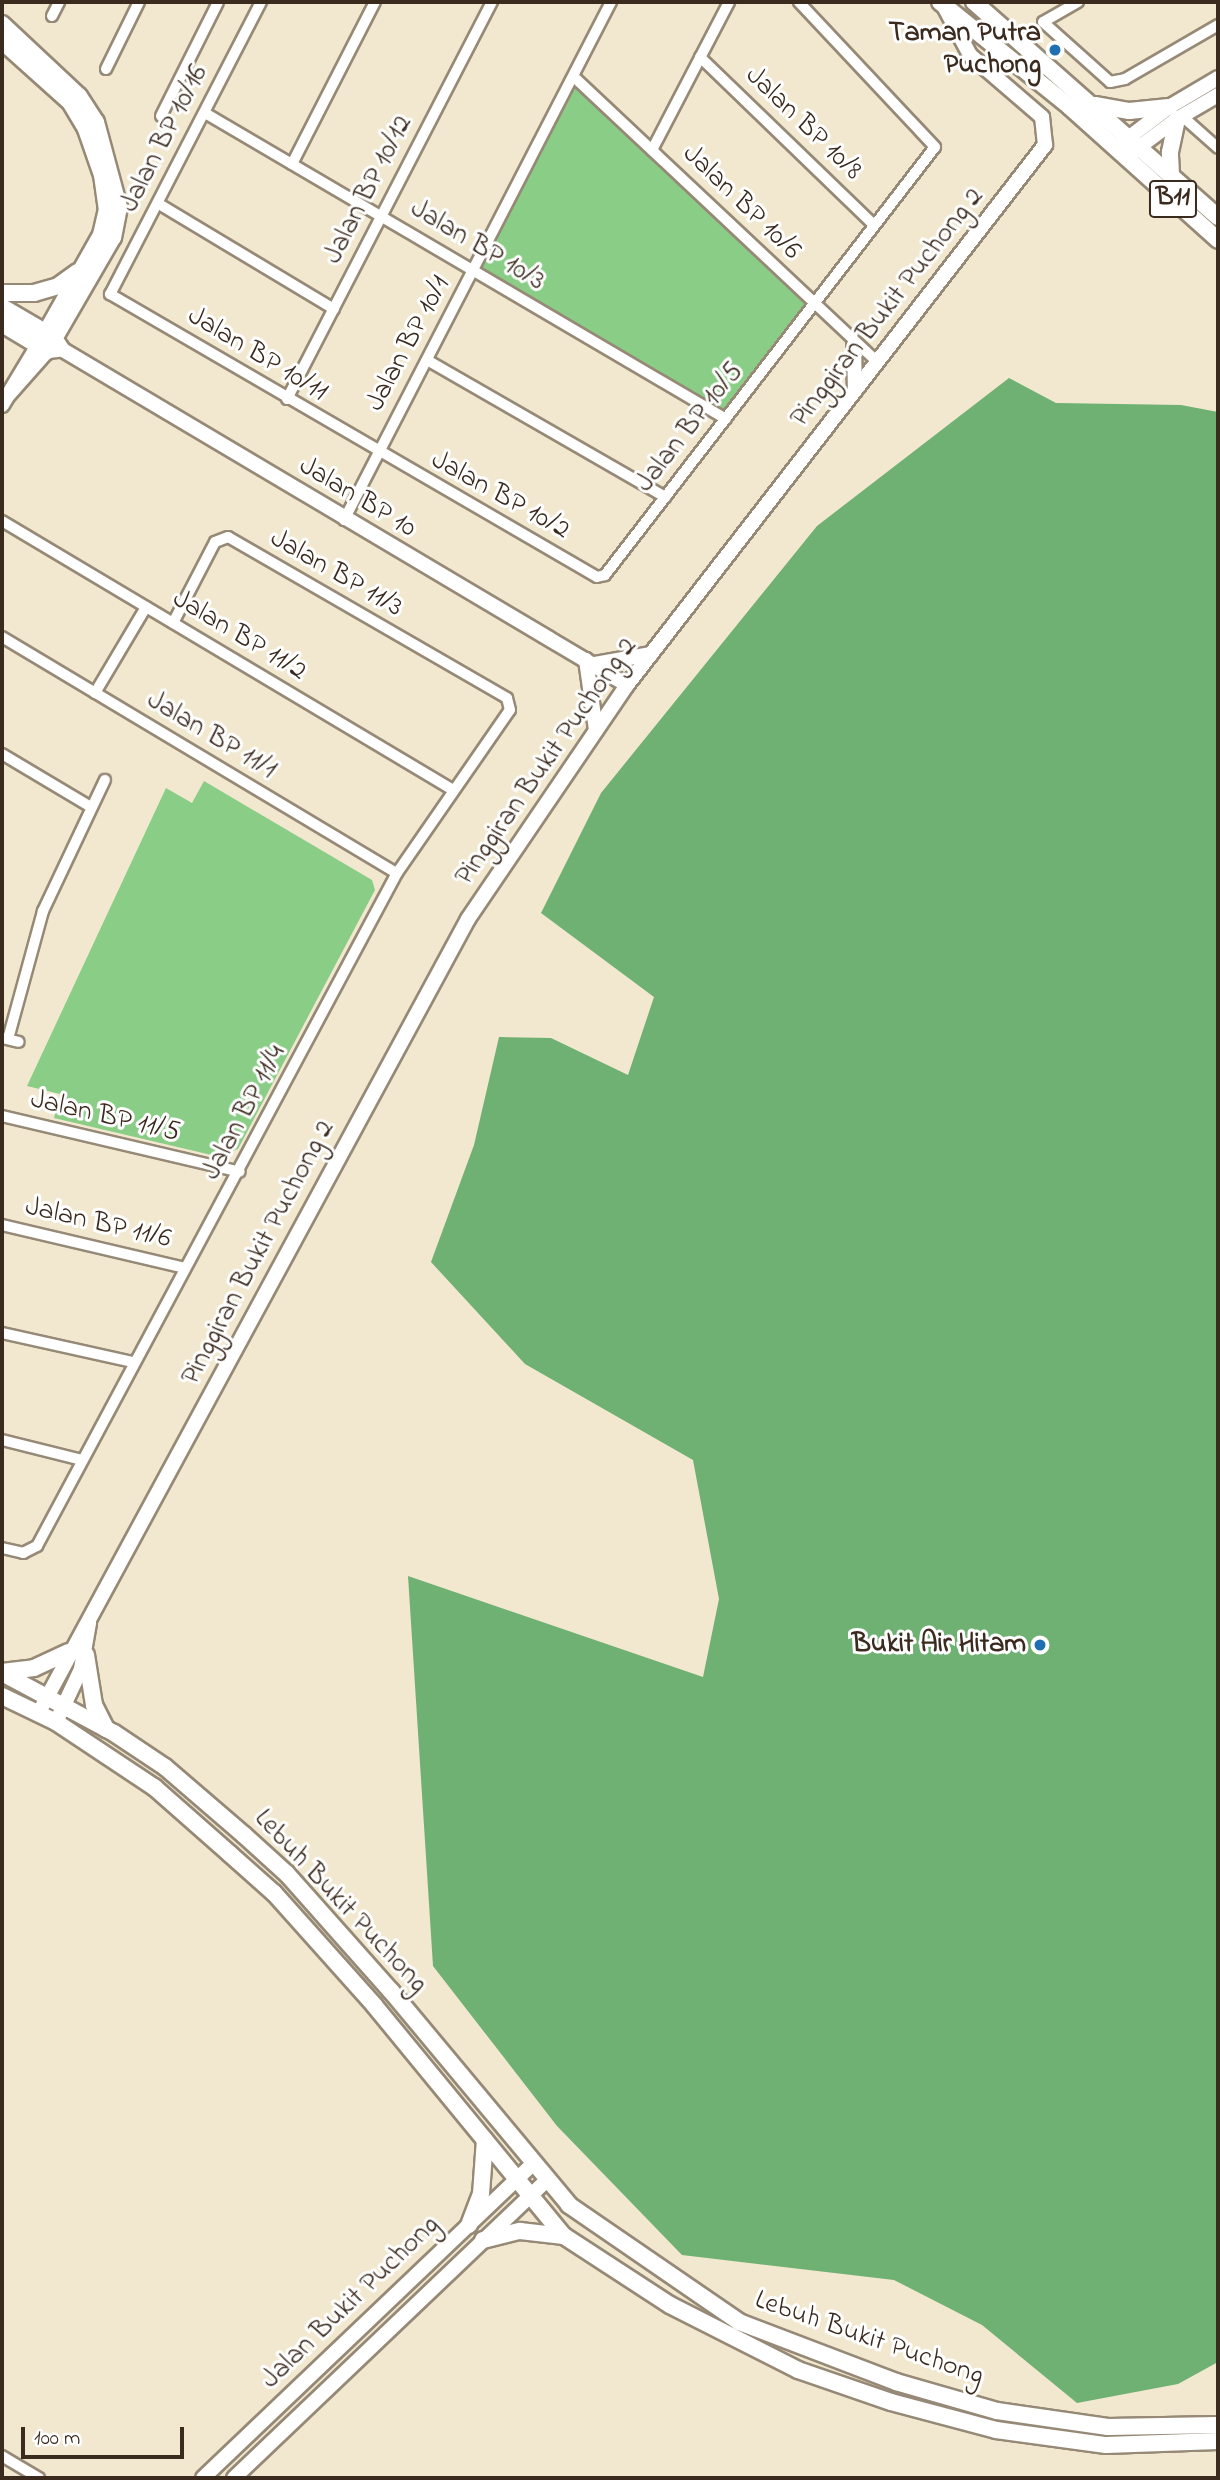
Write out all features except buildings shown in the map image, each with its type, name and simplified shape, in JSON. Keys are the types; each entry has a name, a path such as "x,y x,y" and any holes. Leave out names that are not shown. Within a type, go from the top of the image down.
{"main road":[{"name":"B11","path":"942,4 1121,153 1218,240"},
{"name":"B11","path":"980,5 1218,217"},
{"path":"2,24 79,96 96,122 119,207 113,237 50,343"},
{"path":"2,41 69,102 90,140 107,209 101,235 50,343"},
{"path":"1093,104 1129,111 1176,114 1171,174"},
{"path":"2,293 22,295 58,286 84,267"},
{"path":"2,307 50,343"},
{"path":"2,324 50,343"},
{"path":"2,1673 34,1668 68,1652"},
{"path":"86,1655 94,1705 106,1730"},
{"name":"Lebuh Bukit Puchong","path":"2,1673 106,1730 165,1767 287,1874 433,2040 546,2181 584,2217 739,2322 896,2382 997,2411 1108,2427 1218,2424"},
{"name":"Lebuh Bukit Puchong","path":"2,1696 56,1722 154,1787 274,1893 374,2005 564,2236 730,2337 799,2370 891,2402 996,2430 1106,2445 1218,2441"},
{"path":"469,2224 481,2194 485,2140"},
{"path":"483,2240 520,2231 564,2236"},
{"path":"730,2337 739,2322"}],"street":[{"path":"52,16 59,2"},
{"path":"106,69 139,2"},
{"path":"161,116 218,2"},
{"name":"Jalan BP 10/16","path":"113,296 111,290 159,204 261,2"},
{"path":"292,164 375,2"},
{"name":"Jalan BP 10/12","path":"287,400 492,2"},
{"name":"Jalan BP 10/1","path":"344,520 611,2"},
{"path":"652,150 729,2"},
{"name":"Jalan BP 10/5","path":"601,577 815,305 935,147 799,2"},
{"path":"1078,2 1043,22 1110,82 1125,79 1218,25"},
{"name":"Pinggiran Bukit Puchong 2","path":"38,1713 68,1652 89,1622 468,919 627,685 1045,145 1045,124 970,54 942,4"},
{"name":"Jalan BP 10/8","path":"700,57 874,225"},
{"name":"Jalan BP 10/6","path":"574,77 854,345 877,362"},
{"path":"1176,114 1218,78"},
{"path":"1121,153 1134,141 1176,114 1218,94"},
{"name":"Jalan BP 10/3","path":"205,113 726,419"},
{"path":"1176,114 1218,148"},
{"path":"159,204 334,309"},
{"name":"Jalan BP 10/11","path":"113,296 377,453"},
{"path":"6,400 50,343"},
{"name":"Jalan BP 10","path":"50,343 344,520 627,685"},
{"path":"854,345 854,392"},
{"path":"427,360 665,497"},
{"name":"Jalan BP 10/2","path":"377,453 601,577"},
{"name":"Jalan BP 11/2","path":"2,521 453,790"},
{"name":"Jalan BP 11/3","path":"173,623 215,542 228,537 507,698 510,704"},
{"path":"95,693 146,607"},
{"name":"Jalan BP 11/1","path":"2,637 397,873"},
{"path":"596,730 590,662 651,654"},
{"name":"Jalan BP 11/4","path":"2,1548 31,1552 133,1362 240,1172 397,873 510,704"},
{"path":"2,754 92,807"},
{"path":"19,1042 5,1039 43,911 105,780"},
{"name":"Jalan BP 11/5","path":"2,1116 240,1172"},
{"name":"Jalan BP 11/6","path":"2,1225 185,1268"},
{"path":"2,1333 133,1362"},
{"path":"2,1440 82,1460"},
{"name":"Pinggiran Bukit Puchong 2","path":"56,1722 86,1655 89,1622"},
{"name":"Jalan Bukit Puchong","path":"203,2478 533,2164"},
{"name":"Jalan Bukit Puchong","path":"234,2478 546,2181"},
{"path":"302,2383 318,2398"},
{"path":"2,2456 39,2478"}],"green space":[{"path":"574,77 815,305 726,419 473,271"},
{"path":"1009,378 1056,403 1181,405 1218,412 1218,2362 1178,2384 1077,2403 982,2325 894,2280 682,2255 557,2126 433,1966 408,1576 703,1677 719,1599 693,1460 525,1364 431,1262 474,1145 499,1037 551,1038 628,1075 654,997 541,913 601,793 817,526"},
{"path":"204,781 372,880 375,890 238,1149 220,1157 54,1118 60,1094 27,1086 166,788 192,803"}],"place":[{"name":"Taman Putra Puchong","path":"1055,50"},
{"name":"Bukit Air Hitam","path":"1040,1645"}]}
